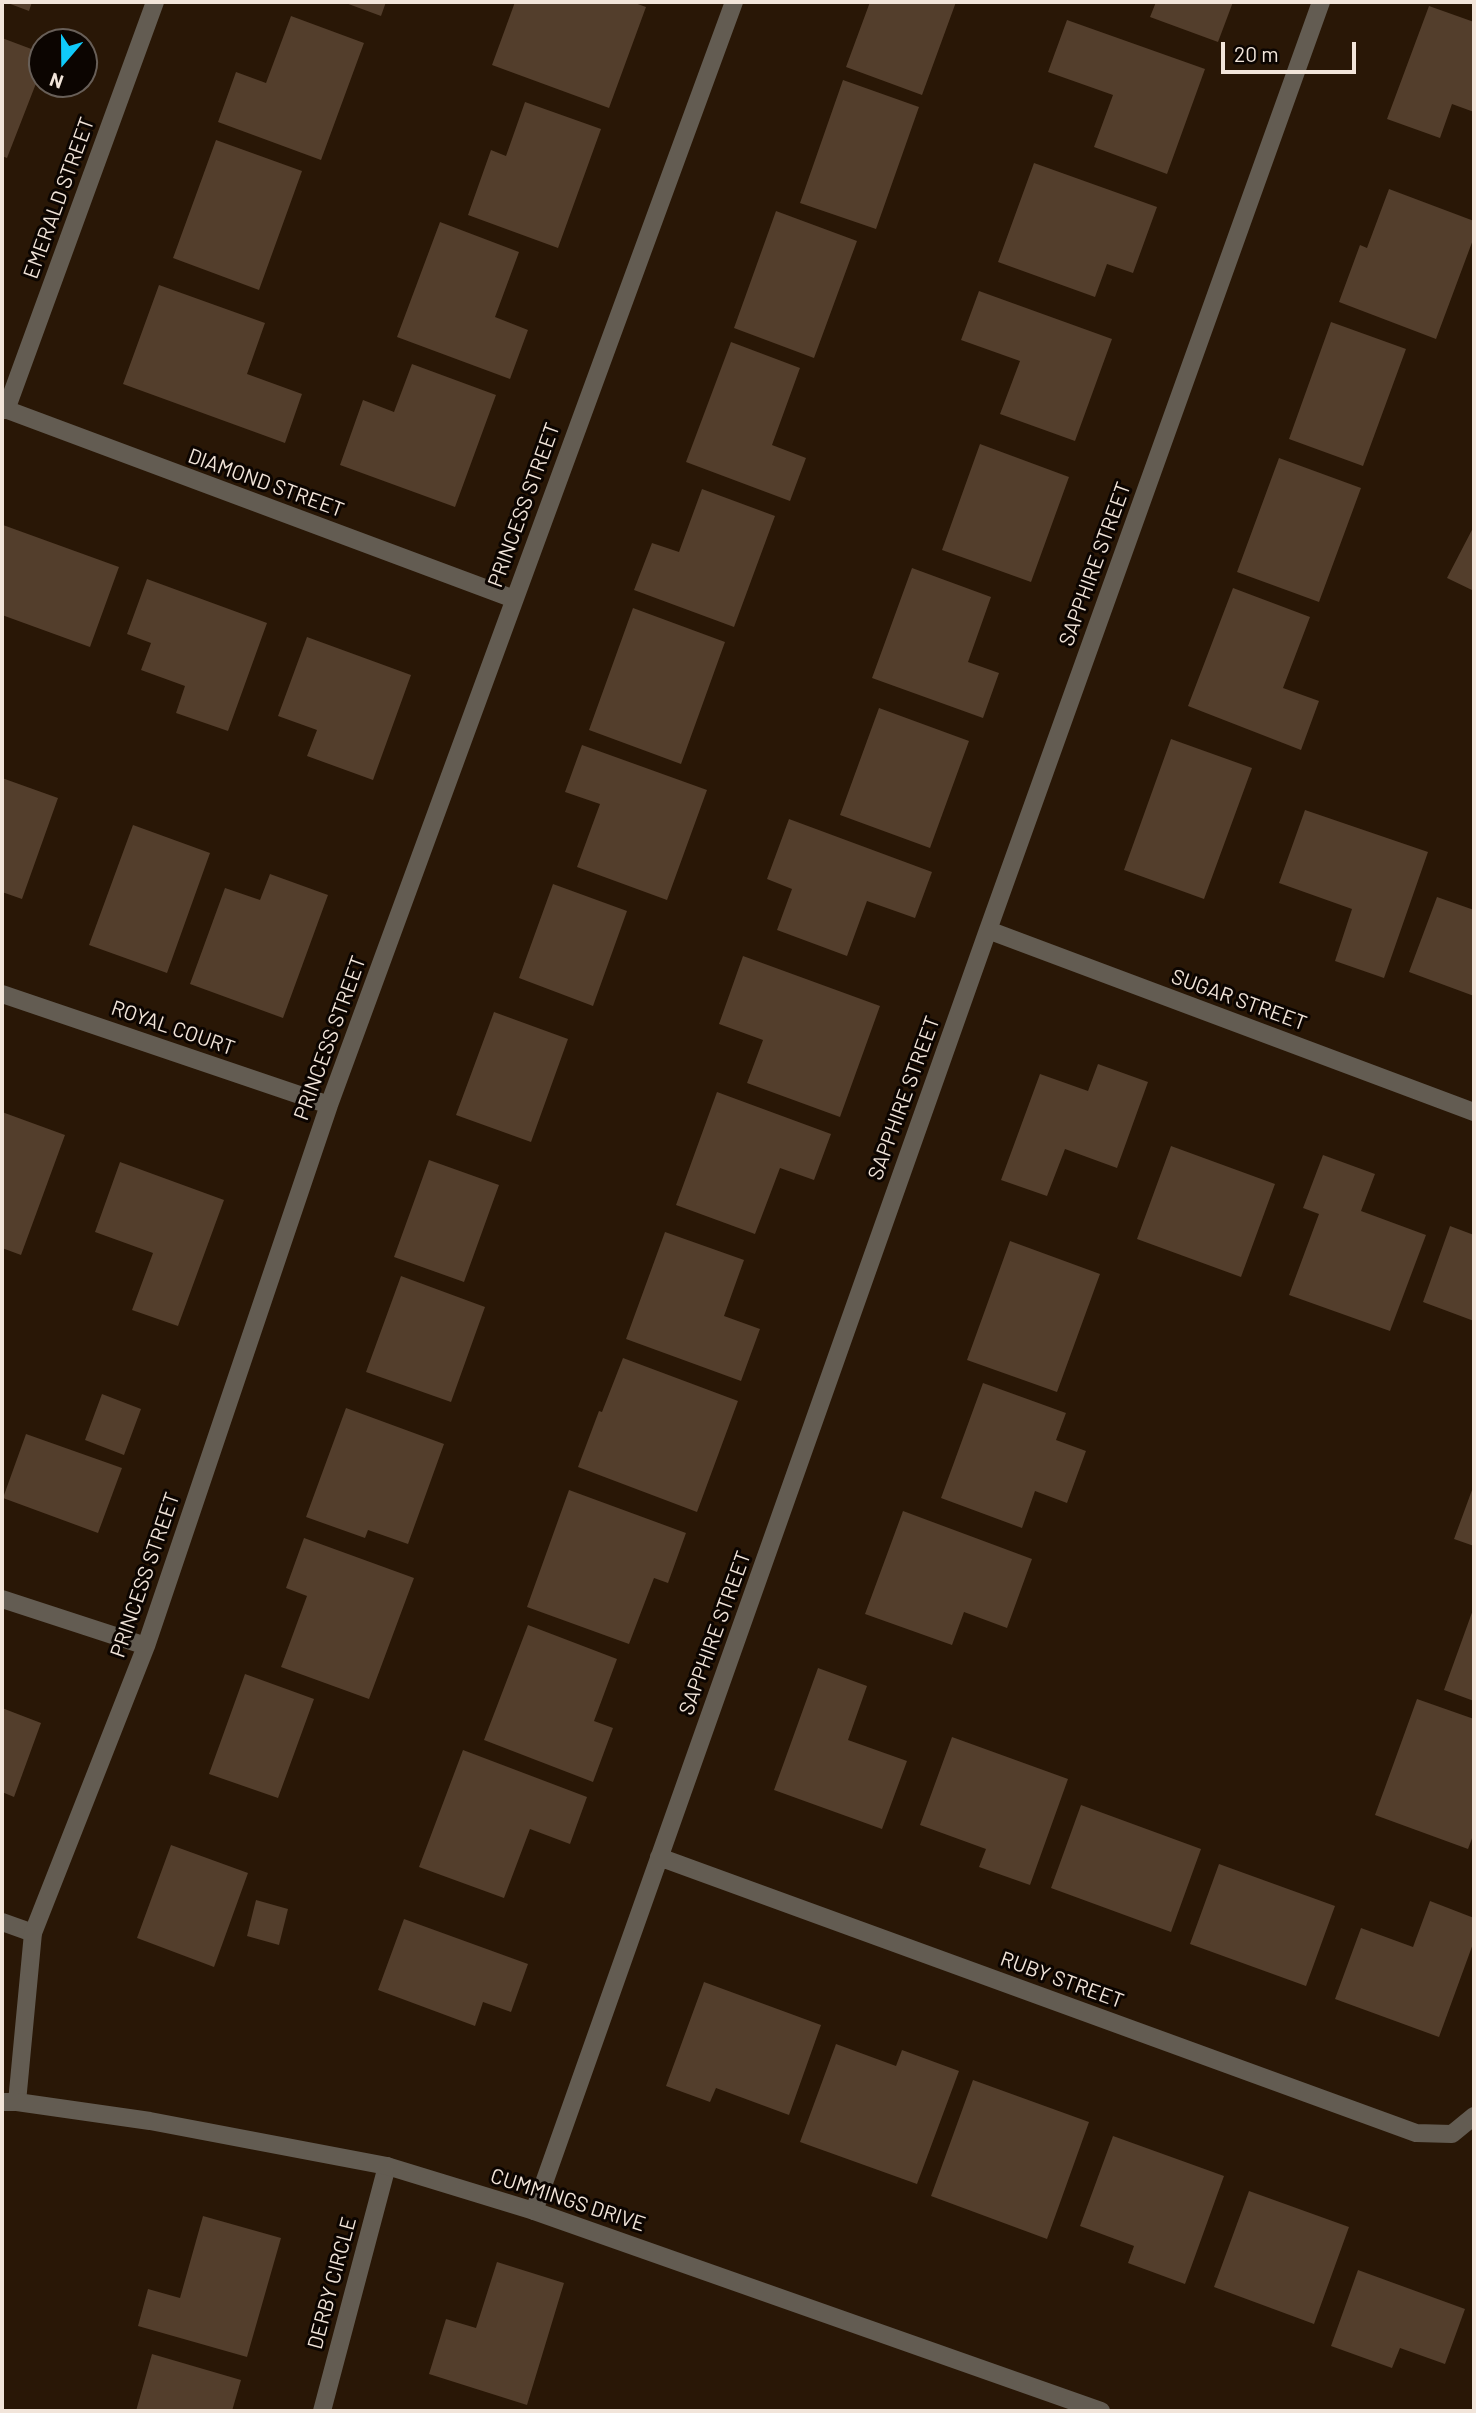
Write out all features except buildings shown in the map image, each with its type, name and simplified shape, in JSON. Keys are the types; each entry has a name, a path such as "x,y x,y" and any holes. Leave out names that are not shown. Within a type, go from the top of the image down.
{"street":[{"name":"EMERALD STREET","path":"4,409 155,2"},
{"name":"PRINCESS STREET","path":"10,2102 33,1933 146,1646 329,1105 734,2"},
{"name":"SAPPHIRE STREET","path":"534,2211 988,930 1321,2"},
{"name":"DIAMOND STREET","path":"4,409 514,599"},
{"name":"SUGAR STREET","path":"988,930 1474,1112"},
{"name":"ROYAL COURT","path":"2,994 329,1105"},
{"path":"2,1599 146,1646"},
{"name":"RUBY STREET","path":"659,1857 1416,2133 1452,2134 1474,2116"},
{"path":"2,1922 33,1933"},
{"name":"CUMMINGS DRIVE","path":"10,2102 150,2121 387,2166 534,2211 1101,2411"},
{"name":"DERBY CIRCLE","path":"322,2411 387,2166"}]}
